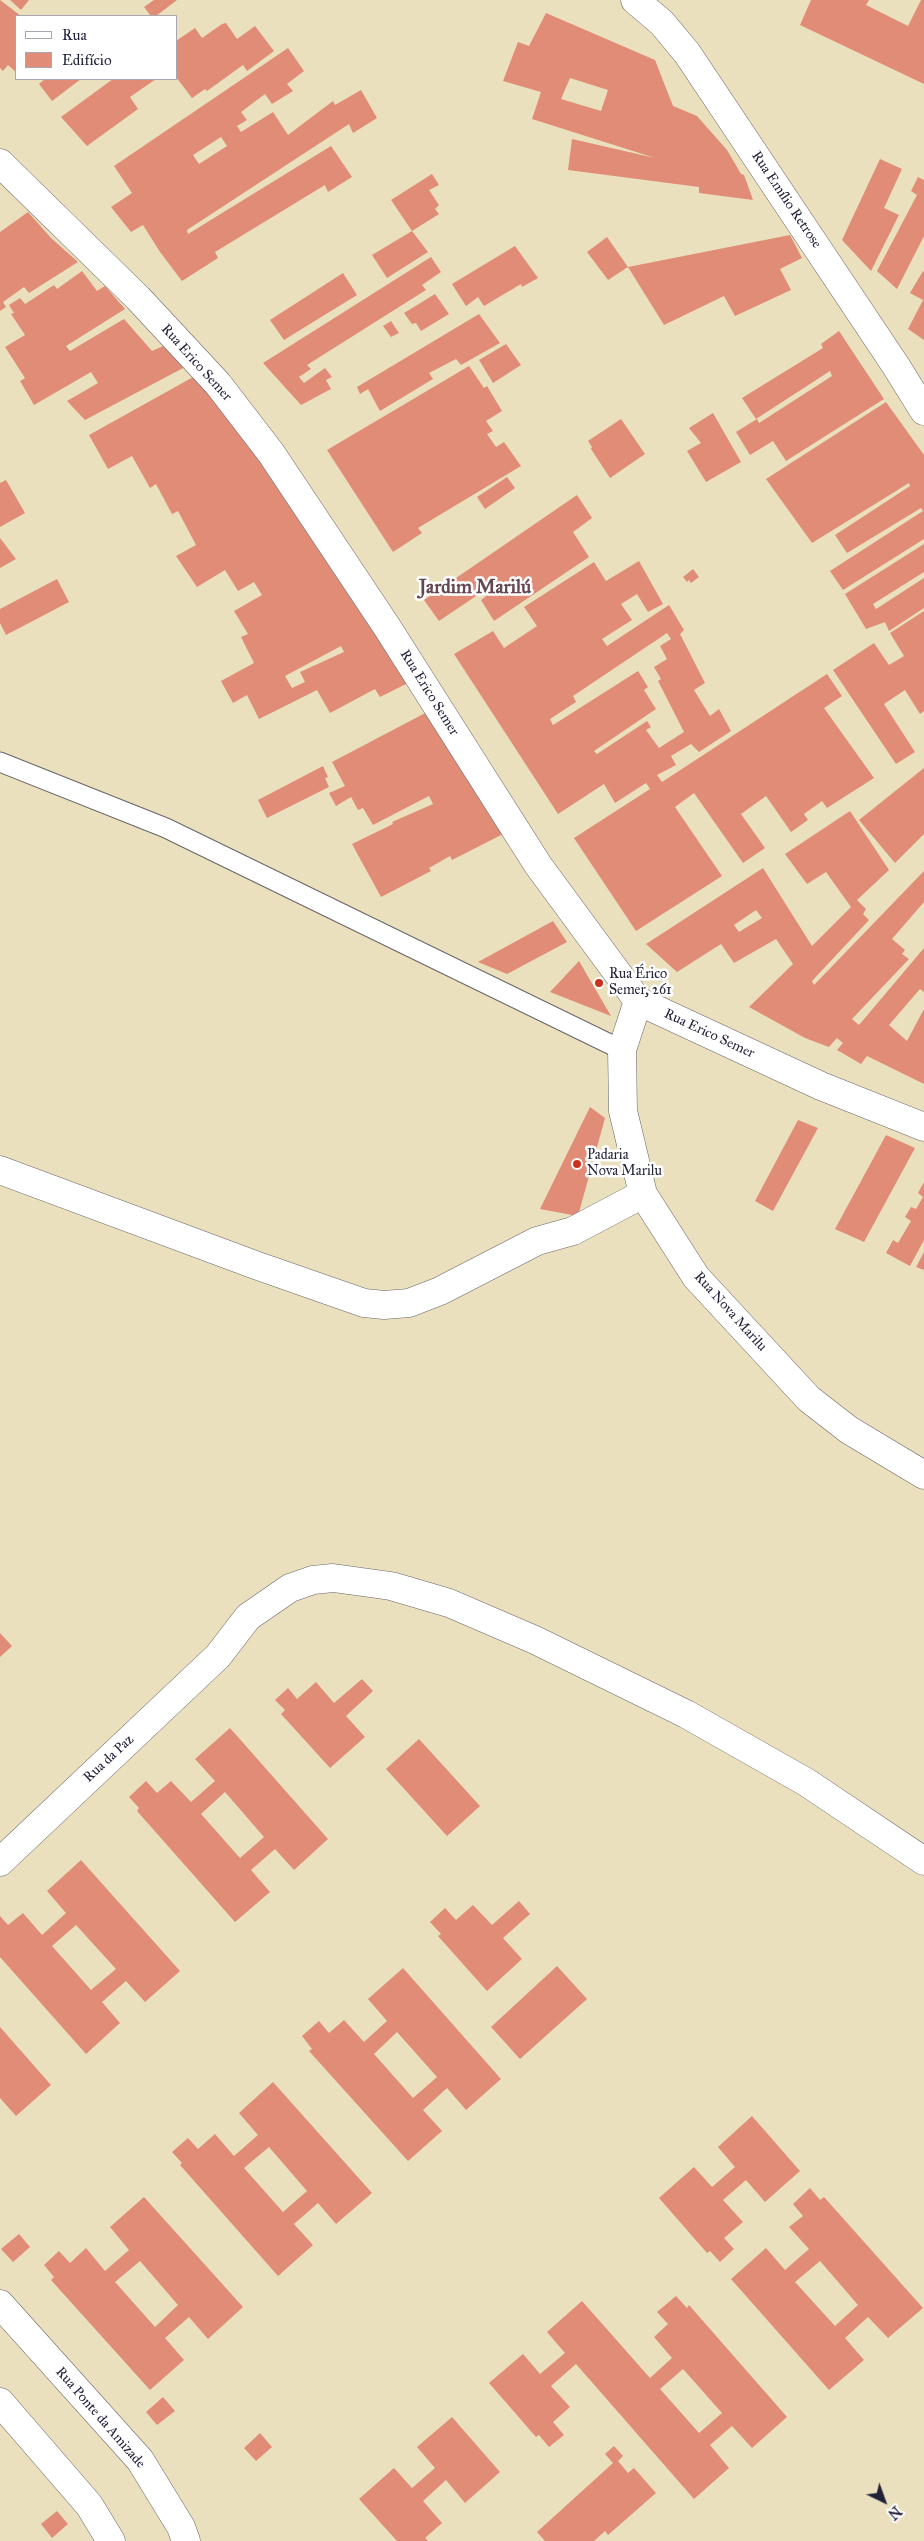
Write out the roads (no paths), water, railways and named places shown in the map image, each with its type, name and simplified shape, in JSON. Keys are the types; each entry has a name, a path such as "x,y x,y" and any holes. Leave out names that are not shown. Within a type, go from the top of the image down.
{"street":[{"name":"Rua Emílio Retrose","path":"635,0 662,23 687,54 896,366 924,411"},
{"name":"Rua Erico Semer","path":"0,163 138,298 218,384 271,453 388,627 538,865 638,1001 821,1086 924,1128"},
{"path":"896,366 924,378"},
{"name":"Rua Nova Marilu","path":"638,1001 622,1050 623,1111 643,1194 696,1277 809,1399 849,1430 924,1475"},
{"path":"0,1170 258,1266 364,1303 384,1305 409,1303 440,1291 537,1241 573,1230 643,1194"},
{"name":"Rua da Paz","path":"0,1862 218,1656 248,1617 282,1593 305,1583 333,1578 391,1586 449,1603 535,1640 686,1714 806,1782 924,1861"},
{"name":"Rua Ponte da Amizade","path":"0,2304 140,2460 180,2527 186,2541"},
{"path":"0,2402 89,2505 111,2541"}],"lane":[{"path":"0,762 166,828 622,1050"}],"place":[{"name":"Rua Érico Semer, 261","path":"599,983"},
{"name":"Padaria Nova Marilu","path":"577,1164"}],"district":[{"name":"Jardim Marilú","path":"475,588"}]}
